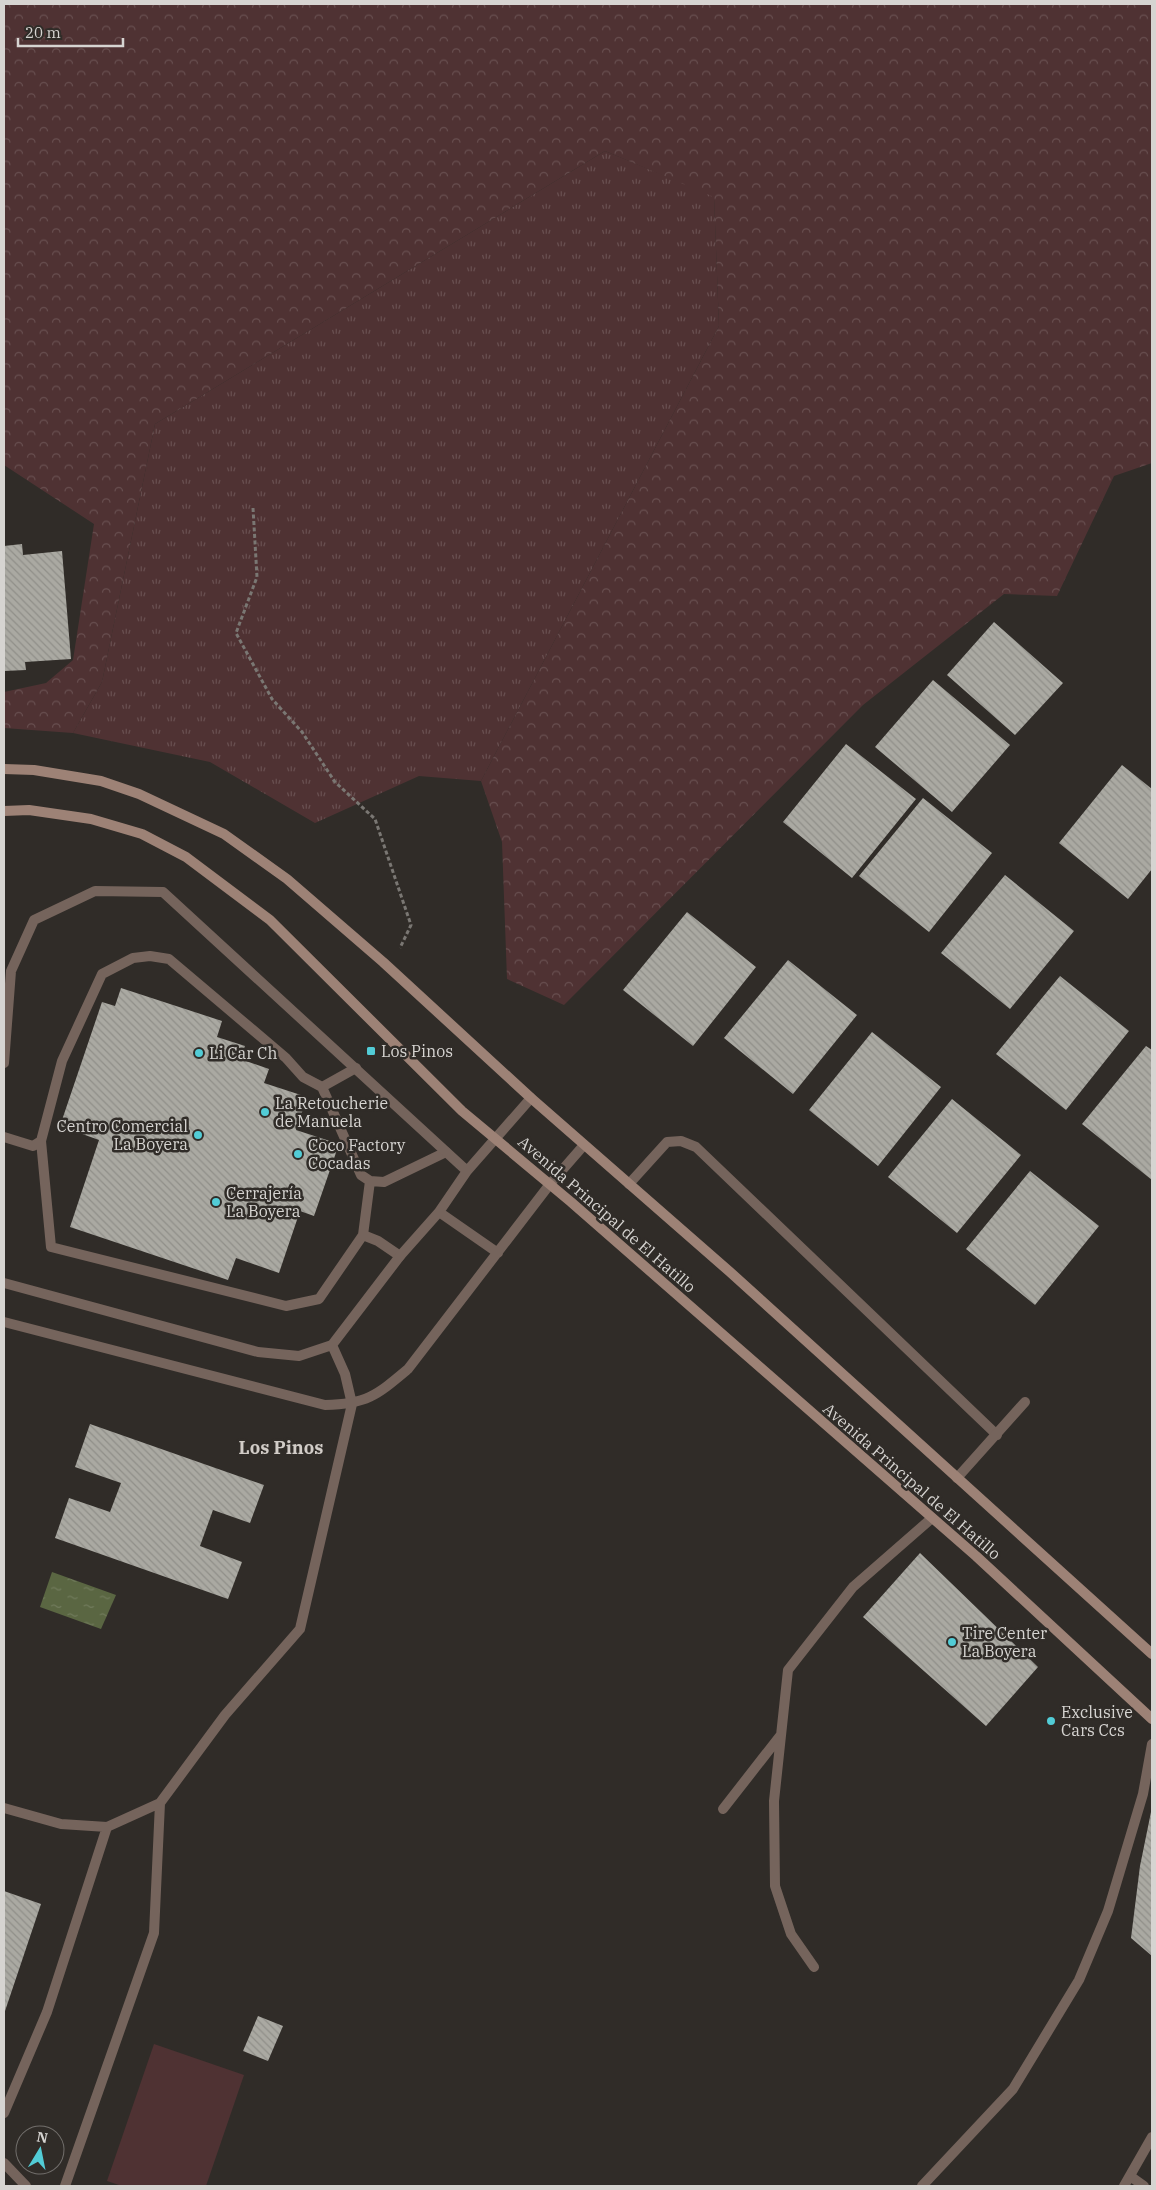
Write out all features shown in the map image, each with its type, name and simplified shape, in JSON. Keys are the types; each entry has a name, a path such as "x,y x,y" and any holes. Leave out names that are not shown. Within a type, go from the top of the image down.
{"main road":[{"name":"Avenida Principal de El Hatillo","path":"4,769 34,770 101,781 139,794 224,834 287,879 390,968 531,1098 1152,1654"},
{"name":"Avenida Principal de El Hatillo","path":"4,811 29,810 91,819 142,834 186,857 270,920 462,1111 550,1184 932,1518 1152,1719"}],"street":[{"path":"4,1063 11,971 34,920 95,891 163,892 467,1171"},
{"path":"370,1181 363,1235 319,1299 286,1306 51,1247 41,1142 62,1061 102,974 132,958 150,956 169,959 286,1058 303,1077 322,1087 361,1176 370,1181 384,1182 446,1152"},
{"path":"322,1087 356,1068"},
{"path":"4,1283 258,1352 299,1356 332,1345 400,1256 439,1212 467,1171 531,1098"},
{"path":"4,1137 33,1146 41,1142"},
{"path":"629,1184 667,1142 681,1141 696,1147 997,1435"},
{"path":"4,1322 325,1405 352,1404 380,1393 408,1369 550,1184 584,1144"},
{"path":"439,1212 498,1253"},
{"path":"363,1235 378,1241 400,1256"},
{"path":"4,1808 61,1824 107,1827 160,1803 225,1715 300,1629 352,1404 345,1374 332,1345"},
{"path":"957,1478 1025,1402"},
{"path":"814,1967 792,1934 776,1886 774,1801 788,1670 853,1587 932,1518"},
{"path":"723,1809 780,1736"},
{"path":"922,2186 1013,2089 1079,1980 1108,1911 1143,1794 1152,1744"},
{"path":"65,2186 154,1933 160,1803"},
{"path":"4,2113 47,2012 107,1827"},
{"path":"1124,2186 1152,2136"},
{"path":"4,2163 26,2186"},
{"path":"1130,2176 1144,2186"}],"path":[{"path":"253,508 257,577 236,633 272,699 302,732 335,782 375,819 411,925 390,968"}],"green space":[{"path":"4,4 1152,4 1152,463 1114,476 1057,596 1004,594 863,705 564,1005 507,979 502,842 481,781 719,326 714,197 605,151 155,424 102,682 73,733 4,728 4,692 46,683 73,660 94,524 4,465"},
{"path":"605,151 714,196 719,326 481,781 419,776 315,823 210,762 73,733 102,682 155,424"},
{"path":"154,2044 244,2075 206,2186 122,2186 107,2181"}],"water":[{"path":"52,1572 116,1595 101,1629 40,1607"}],"building":[{"path":"22,544 23,555 62,551 71,659 25,662 26,670 4,671 4,546"},
{"path":"994,622 1063,683 1015,735 947,675"},
{"path":"933,680 1010,745 952,812 875,747"},
{"path":"846,744 916,799 852,878 783,822"},
{"path":"1122,765 1152,789 1152,869 1128,899 1059,843"},
{"path":"923,798 992,853 929,932 859,876"},
{"path":"1005,875 1074,931 1010,1009 941,953"},
{"path":"687,912 756,967 693,1046 623,990"},
{"path":"788,960 857,1015 793,1094 724,1038"},
{"path":"1060,976 1129,1031 1066,1110 996,1054"},
{"name":"Centro Comercial La Boyera","path":"121,988 222,1021 217,1037 245,1046 240,1059 269,1069 264,1083 307,1097 296,1130 339,1144 314,1216 300,1211 279,1273 236,1258 228,1280 70,1227 99,1140 60,1126 102,1002 115,1006"},
{"path":"872,1032 941,1087 878,1166 809,1110"},
{"path":"1146,1046 1152,1050 1152,1180 1082,1124"},
{"path":"952,1099 1021,1155 957,1233 888,1177"},
{"path":"1030,1171 1099,1226 1035,1305 966,1249"},
{"path":"90,1424 264,1485 250,1523 213,1510 200,1546 242,1562 228,1599 55,1538 69,1498 110,1512 121,1483 75,1467"},
{"name":"Tire Center La Boyera","path":"920,1553 1038,1667 986,1726 863,1617"},
{"path":"1151,1812 1152,1956 1131,1938 1140,1866"},
{"path":"4,1891 41,1904 4,2014"},
{"path":"258,2016 283,2026 268,2061 243,2051"}],"place":[{"name":"Los Pinos","path":"371,1051"},
{"name":"Li Car Ch","path":"199,1053"},
{"name":"La Retoucherie de Manuela","path":"265,1112"},
{"name":"Centro Comercial La Boyera","path":"198,1135"},
{"name":"Coco Factory Cocadas","path":"298,1154"},
{"name":"Cerrajería La Boyera","path":"216,1202"},
{"name":"Tire Center La Boyera","path":"952,1642"},
{"name":"Exclusive Cars Ccs","path":"1051,1721"}],"district":[{"name":"Los Pinos","path":"281,1448"}]}
